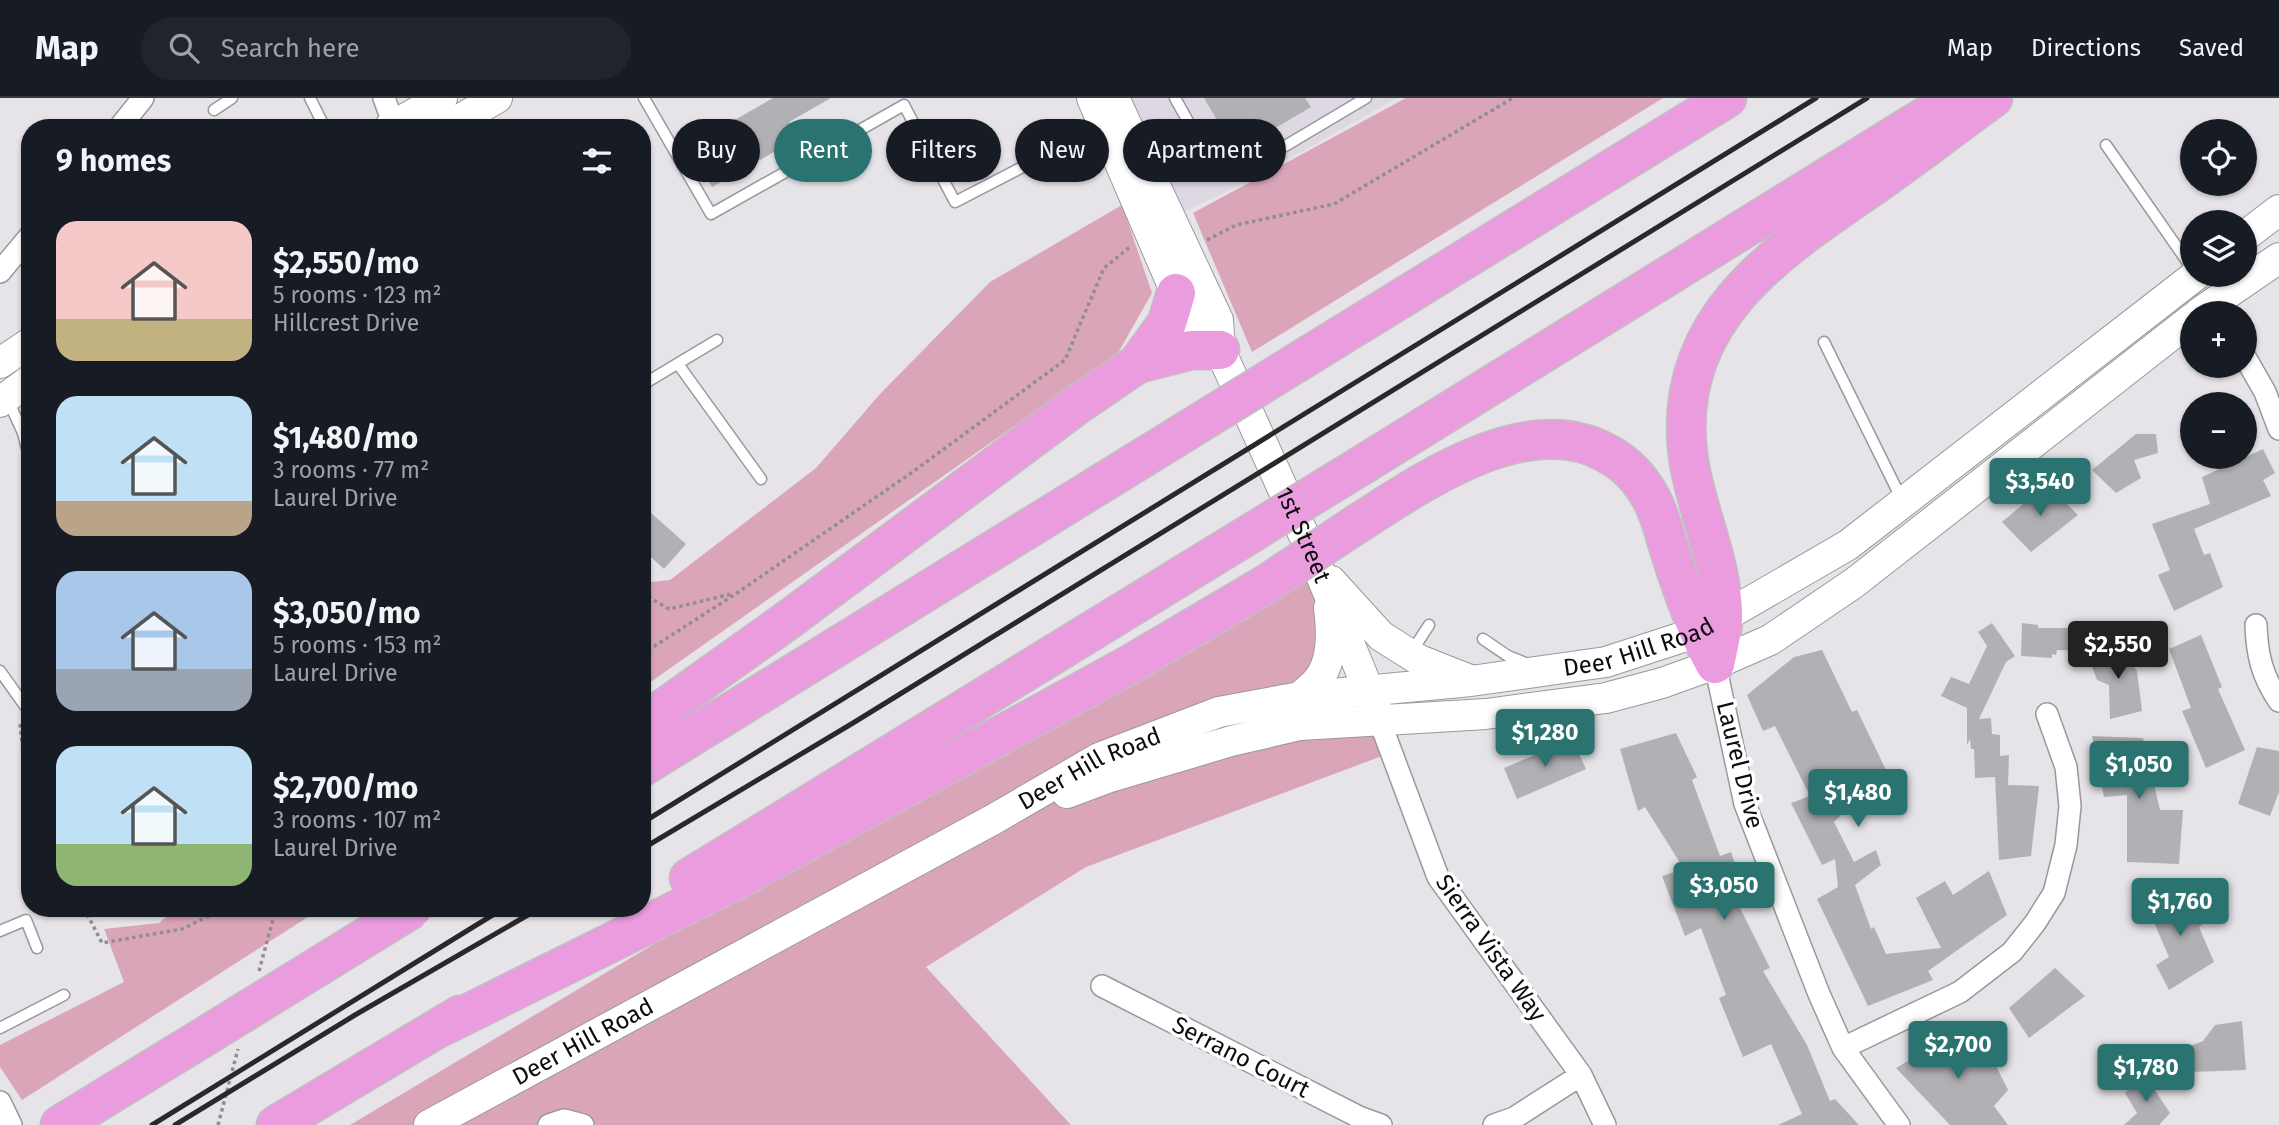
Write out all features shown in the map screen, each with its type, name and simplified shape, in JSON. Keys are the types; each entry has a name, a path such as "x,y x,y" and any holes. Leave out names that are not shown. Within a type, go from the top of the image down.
{"highway":[{"path":"651,761 1727,98"},
{"path":"651,900 1956,98"},
{"path":"1712,638 1720,589 1691,473 1686,410 1692,377 1709,332 1736,295 1775,258 1993,98"},
{"path":"1137,364 1167,323 1176,293"},
{"path":"651,718 788,620 1077,404 1137,364 1191,350 1220,350"},
{"path":"439,1028 735,881 1131,664 1426,483 1501,447 1546,438 1588,444 1622,463 1648,492 1712,638"},
{"path":"75,1116 206,1030 362,917"},
{"path":"206,1030 398,917"},
{"path":"276,1125 623,917"}],"street":[{"path":"126,119 144,98"},
{"path":"393,119 442,98"},
{"path":"461,119 497,98"},
{"name":"1st Street","path":"1101,106 1176,293 1194,328 1220,350"},
{"name":"1st Street","path":"1101,106 1186,252 1218,320 1220,350 1321,575 1370,691 1380,722"},
{"path":"2257,227 2279,210"},
{"path":"0,272 21,247"},
{"name":"Deer Hill Road","path":"2221,301 2279,258"},
{"name":"Deer Hill Road","path":"994,819 1107,778 1231,741 1300,725 1486,714 1606,698 1662,683 1712,638 1848,545 2181,287"},
{"name":"Deer Hill Road","path":"429,1125 994,819 1099,758 1219,712 1300,697 1471,681 1606,662 1712,638 1770,640 1853,583 2180,332"},
{"path":"0,363 21,349"},
{"path":"2257,378 2279,429"},
{"path":"1321,575 1381,636 1448,674 1471,681"},
{"path":"1300,697 1319,680 1328,658 1331,625 1321,575"},
{"path":"2256,625 2257,653 2271,689 2279,701"},
{"name":"Laurel Drive","path":"1712,638 1745,804 1819,994 1843,1048 1899,1125"},
{"path":"1843,1048 1960,992 2012,952 2042,913 2054,893 2066,845 2070,806 2066,767 2048,714"},
{"name":"Sierra Vista Way","path":"1380,722 1438,877 1581,1075 1605,1125"},
{"name":"Serrano Court","path":"1102,986 1359,1117 1381,1125"},
{"path":"1494,1125 1514,1118 1581,1075"},
{"path":"0,1102 11,1125"},
{"path":"549,1125 564,1120 583,1125"}],"lane":[{"path":"214,110 232,98"},
{"path":"310,98 320,119"},
{"path":"644,98 711,214 904,105 956,202 1101,106"},
{"path":"1175,98 1209,159 1250,162 1270,155 1366,98"},
{"path":"2106,145 2180,251"},
{"path":"651,380 717,340"},
{"path":"1825,342 1904,503"},
{"path":"678,364 761,479"},
{"path":"9,391 21,427"},
{"path":"1406,652 1418,642 1429,625"},
{"path":"1483,639 1508,656 1548,670"},
{"path":"0,671 21,700"},
{"path":"0,930 26,920 37,948"},
{"path":"0,1028 64,995"}],"path":[{"path":"1186,252 1236,225 1334,204 1513,98"},
{"path":"651,648 737,593 914,471 1065,360 1104,268 1149,231"},
{"path":"651,598 669,609 737,593"},
{"path":"20,721 21,731"},
{"path":"89,917 102,943 182,929 207,917"}],"shaded area":[{"path":"1124,98 1397,98 1286,161 1286,119 1134,119"},
{"path":"1406,98 1663,98 1252,352 1193,213 1250,182 1286,182 1286,163"},
{"path":"1163,182 1247,182 1178,215"},
{"path":"1122,205 1152,293 1118,353 651,682 651,582 670,580 816,468 880,394 990,282"},
{"path":"1317,566 1319,680 1219,712 1107,778 1380,722 1390,753 1086,867 926,967 1071,1125 350,1125 738,894"},
{"path":"166,917 308,917 22,1100 0,1067 0,1045 124,982 104,929 159,923"}],"building":[{"path":"773,98 831,98 794,119 774,119 774,152 760,160 760,119 736,119"},
{"path":"1204,98 1305,98 1311,107 1286,122 1286,119 1216,119"},
{"path":"2136,434 2156,434 2158,453 2134,460 2141,478 2116,493 2092,470"},
{"path":"2263,449 2275,473 2263,480 2271,496 2194,529 2204,555 2210,553 2223,587 2174,611 2158,575 2170,570 2152,524 2210,504 2202,477 2219,469 2257,469 2257,452"},
{"path":"2047,484 2078,515 2031,552 2002,522"},
{"path":"651,513 686,544 664,569 651,557"},
{"path":"1992,623 2015,656 2006,662 1979,719 1991,718 1992,734 2000,735 2000,756 2009,755 2008,785 2039,786 2031,856 1999,860 1995,777 1975,778 1974,749 1971,749 1970,739 1967,745 1967,708 1941,696 1951,677 1969,684 1987,646 1978,632"},
{"path":"2022,623 2038,625 2038,628 2086,628 2087,651 2057,650 2056,655 2052,654 2052,658 2021,656"},
{"path":"2201,635 2222,687 2218,689 2245,750 2206,768 2182,711 2191,708 2169,649"},
{"path":"2117,643 2137,671 2142,711 2110,719 2109,685 2097,680 2089,659"},
{"path":"1822,650 1852,712 1857,710 1886,770 1827,784 1842,814 1834,822 1854,862 1876,850 1881,865 1855,885 1871,929 1874,927 1886,954 1941,948 1916,898 1945,881 1953,895 1989,871 2007,915 1928,971 1933,980 1868,1006 1817,899 1838,887 1835,859 1822,865 1791,803 1810,796 1775,726 1763,731 1747,695 1794,657"},
{"path":"1676,733 1697,777 1692,780 1720,856 1731,852 1748,903 1740,908 1770,968 1763,971 1807,1045 1830,1101 1835,1099 1859,1125 1778,1125 1802,1114 1771,1044 1743,1057 1719,998 1726,995 1701,928 1685,936 1662,876 1684,869 1645,807 1638,811 1620,749"},
{"path":"2092,736 2143,738 2160,810 2183,810 2179,864 2127,862 2127,795 2104,797"},
{"path":"1572,739 1586,769 1517,799 1504,768"},
{"path":"2257,747 2279,751 2279,792 2270,816 2238,804"},
{"path":"2175,891 2185,904 2193,898 2206,922 2199,927 2214,962 2169,990 2156,965 2169,957 2145,902"},
{"path":"2055,968 2085,996 2029,1038 2009,1008"},
{"path":"2242,1021 2246,1070 2191,1072 2188,1047 2203,1041 2215,1025"},
{"path":"1967,1027 1993,1068 1996,1066 2008,1090 1994,1106 2008,1125 1950,1125 1896,1068"},
{"path":"2144,1074 2170,1113 2159,1125 2124,1125 2137,1113 2125,1093"}],"railway":[{"path":"651,817 1816,98"},
{"path":"651,844 853,723 1867,98"},
{"path":"152,1125 489,917"},
{"path":"175,1125 355,1015 524,917"}]}
